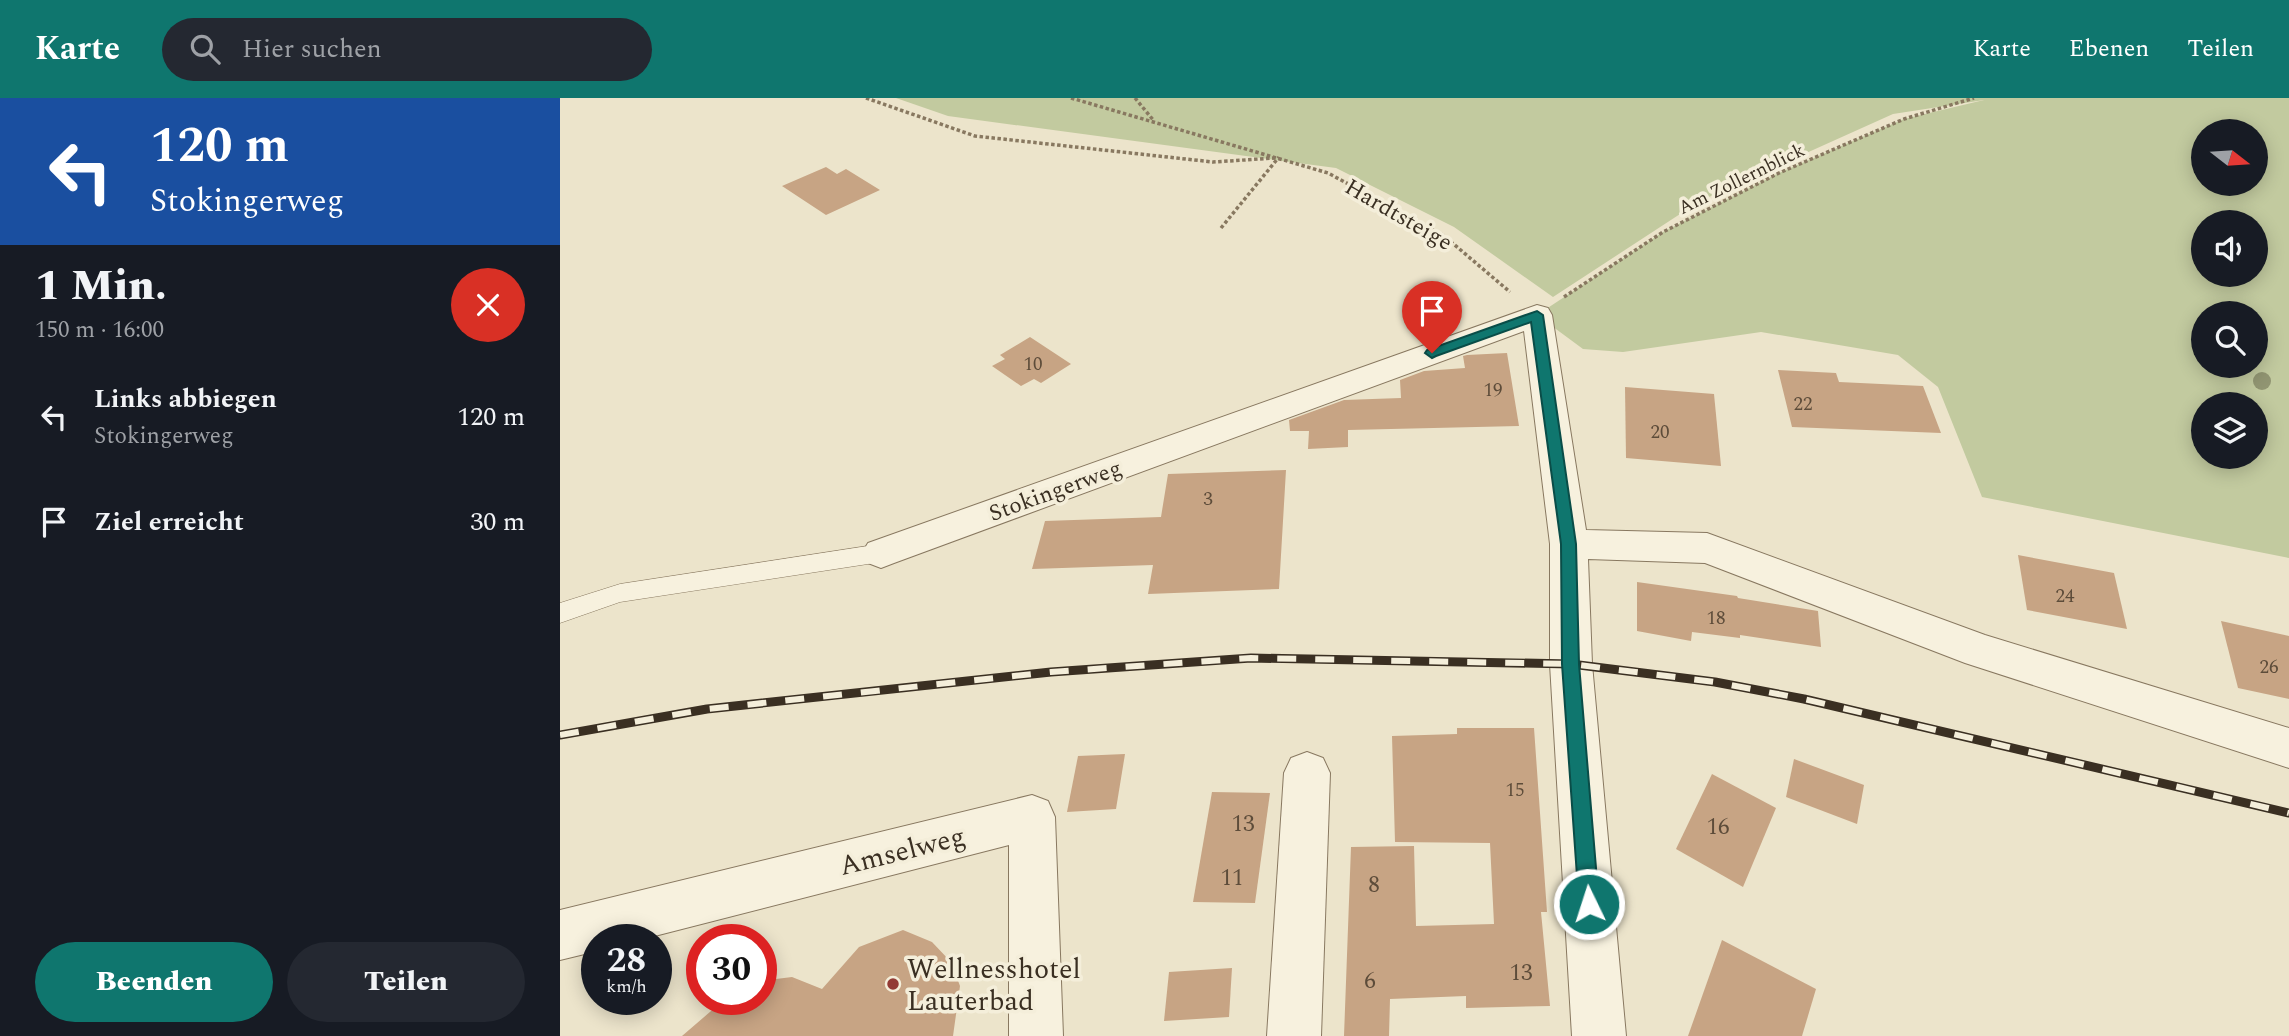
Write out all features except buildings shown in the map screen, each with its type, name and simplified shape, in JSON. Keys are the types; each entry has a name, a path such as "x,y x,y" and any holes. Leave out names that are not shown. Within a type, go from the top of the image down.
{"street":[{"path":"1537,315 1569,544 1571,664 1599,1036"},
{"name":"Stokingerweg","path":"881,553 1537,315"},
{"path":"1569,544 1707,548 1980,651 2289,748"},
{"path":"1294,1036 1307,773"},
{"name":"Amselweg","path":"560,935 1032,817 1036,1036"}],"lane":[{"name":"Stokingerweg","path":"560,613 620,593 881,553"}],"path":[{"path":"866,98 975,136 1213,162 1279,157"},
{"name":"Hardtsteige","path":"1071,98 1328,173 1443,235 1537,315"},
{"path":"1135,98 1155,121"},
{"name":"Am Zollernblick","path":"1537,315 1663,232 1767,179 1904,119 1974,98"},
{"path":"1221,228 1279,157"}],"green space":[{"path":"896,98 2289,98 2289,558 1982,497 1938,387 1898,355 1761,332 1623,352 1583,349 1537,315 1663,232 1779,173 1904,119 1984,100 1893,114 1700,201 1553,297 1454,227 1336,168 948,116"}],"railway":[{"path":"560,735 707,709 1051,672 1251,658 1571,664 1715,682 1804,699 2289,813"}],"place":[{"name":"Wellnesshotel Lauterbad","path":"893,984"}],"route":[{"path":"1432,353 1537,315 1569,544 1571,664 1589,904"}]}
